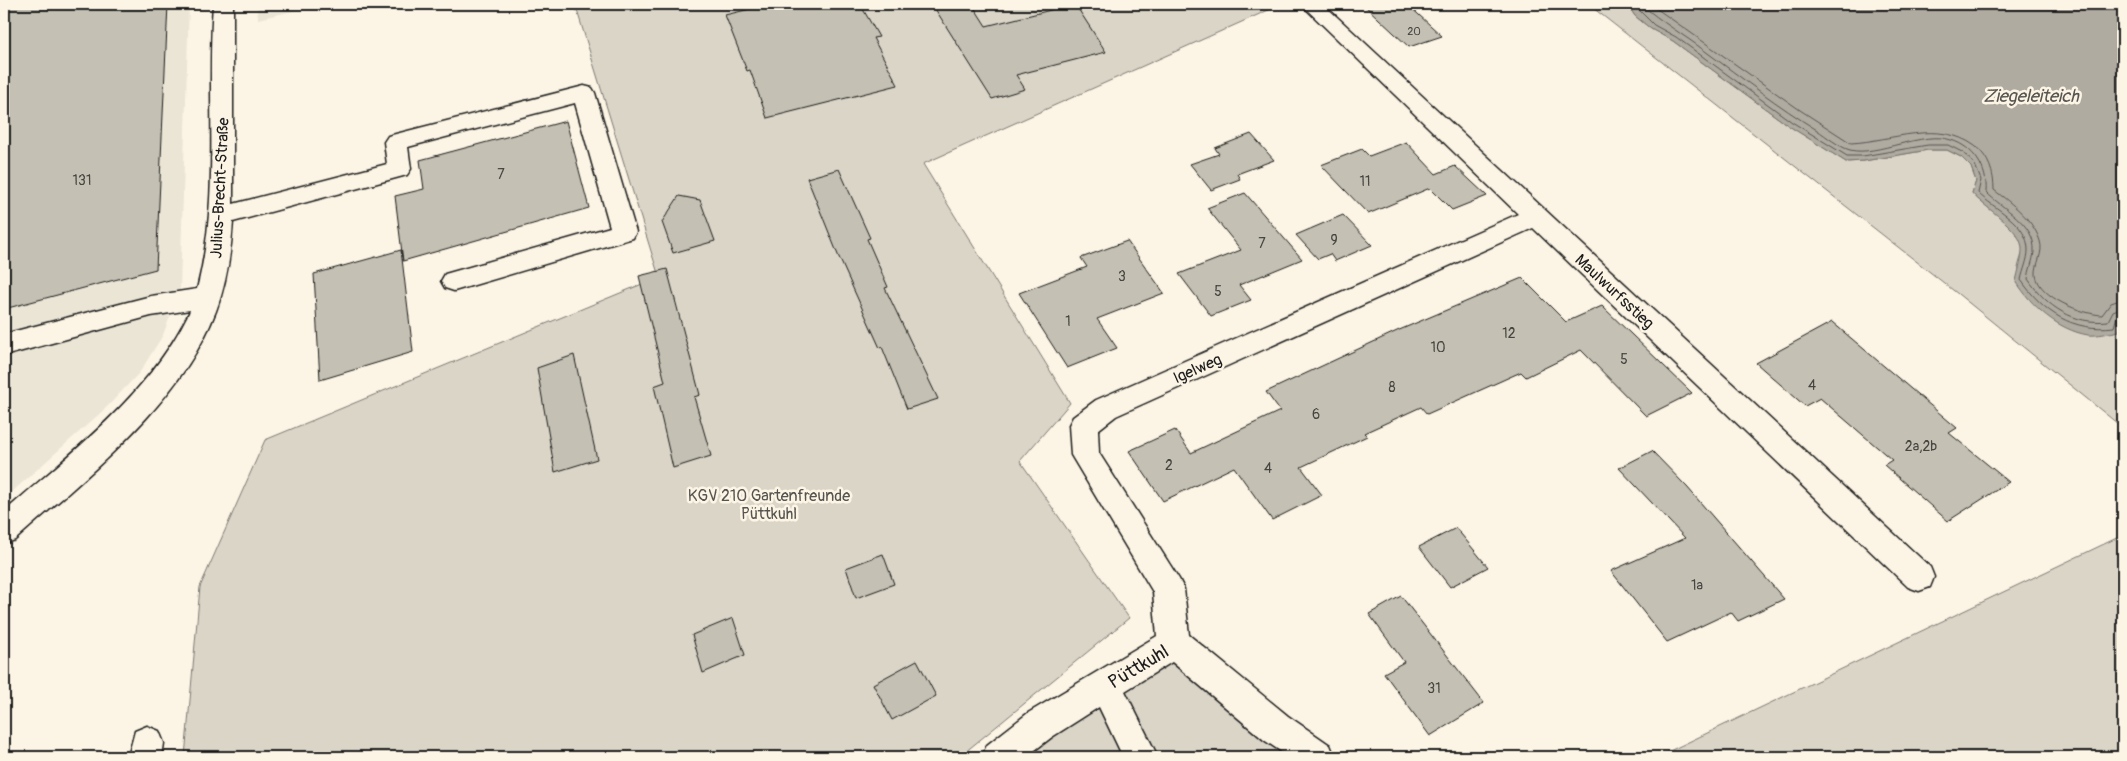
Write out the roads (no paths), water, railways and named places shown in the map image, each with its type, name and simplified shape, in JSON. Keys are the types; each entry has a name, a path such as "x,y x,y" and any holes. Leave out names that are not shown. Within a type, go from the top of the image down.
{"street":[{"name":"Julius-Brecht-Straße","path":"4,531 93,450 151,393 194,331 207,297 215,268 220,216 222,4"},
{"name":"Maulwurfsstieg","path":"1311,4 1919,577"},
{"path":"220,216 399,169 396,142 584,93 624,232 454,281"},
{"name":"Igelweg","path":"1174,643 1168,588 1085,455 1082,425 1106,408 1535,217"},
{"path":"4,346 151,306 207,297"},
{"name":"Püttkuhl","path":"999,757 1040,725 1174,643 1276,728 1318,757"},
{"path":"1105,685 1141,757"}],"water":[{"name":"Ziegeleiteich","path":"1627,4 2123,4 2123,303 2119,331 2092,335 2077,332 2046,316 2037,308 2016,281 2021,262 2021,242 2002,219 1972,193 1976,181 1971,167 1961,157 1947,150 1928,150 1864,161 1846,162 1789,126 1673,41 1651,29 1635,16"}],"park label":[{"name":"KGV 210 Gartenfreunde Püttkuhl","path":"769,504"}]}
